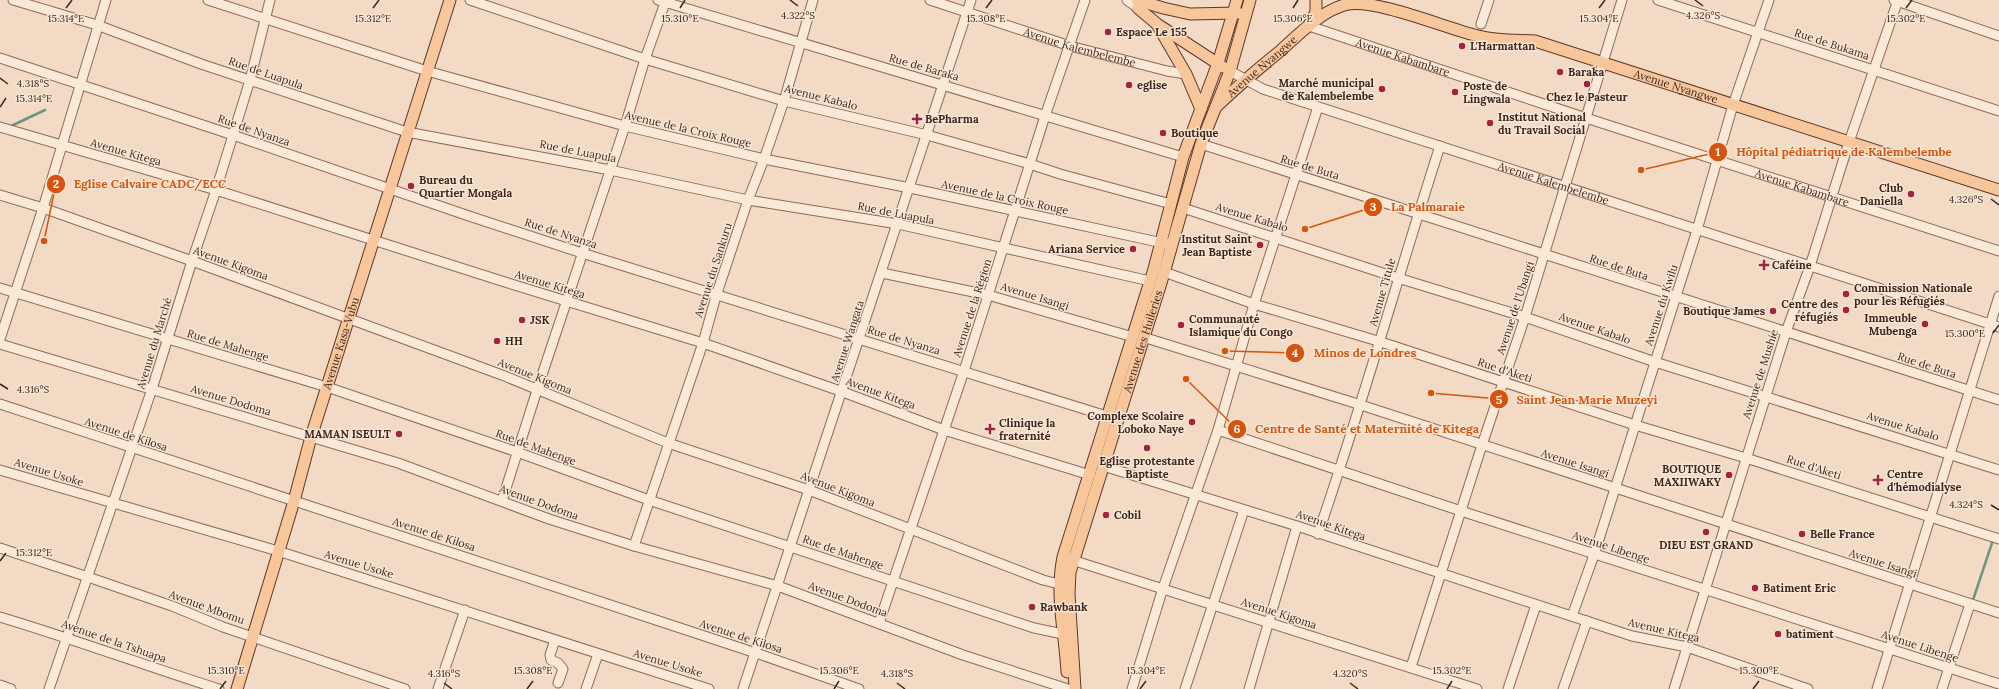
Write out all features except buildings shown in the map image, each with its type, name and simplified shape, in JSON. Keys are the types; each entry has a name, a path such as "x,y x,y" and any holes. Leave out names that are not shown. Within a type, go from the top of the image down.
{"main road":[{"name":"Avenue Kasa-Vubu","path":"237,689 294,501 311,437 450,0"},
{"name":"Avenue des Huileries","path":"1068,689 1062,634 1059,584 1063,557 1090,475 1113,418 1138,337 1164,272 1172,204 1183,156 1218,63 1237,0"},
{"name":"Avenue des Huileries","path":"1138,337 1150,282 1183,208 1201,144 1230,71 1250,0"},
{"path":"1309,26 1316,12 1316,0"},
{"name":"Avenue Nyangwe","path":"1217,106 1309,26 1328,12 1349,2 1384,7 1490,39 1535,41 1999,190"},
{"path":"1138,4 1190,14 1247,12"},
{"name":"Avenue Kalembelembe","path":"1138,4 1157,24 1230,71"},
{"path":"1157,24 1186,74 1201,109"},
{"name":"Avenue des Huileries","path":"1075,689 1069,594 1070,572 1103,466 1113,418"}],"street":[{"name":"Rue de Luapula","path":"13,0 97,25 250,80 407,132 610,170 748,200 898,224 1150,282"},
{"path":"0,339 43,208 97,25 106,0"},
{"name":"Avenue de la Croix Rouge","path":"208,0 427,71 625,126 764,159 910,188 1167,244"},
{"name":"Avenue du Marché","path":"49,689 152,389 192,261 234,135 250,80 264,19 270,0"},
{"name":"Avenue Kabalo","path":"470,0 645,59 784,101 927,135 1060,174 1172,204"},
{"name":"Avenue du Sankuru","path":"634,546 703,343 716,296 748,200 784,101 813,0"},
{"name":"Avenue Kalembelembe","path":"930,0 1070,46 1168,71 1186,74"},
{"name":"Avenue Wangata","path":"744,689 790,546 843,392 910,188 942,85 972,0"},
{"name":"Avenue de la Région","path":"879,624 1004,249 1045,116 1085,0"},
{"name":"Avenue Kalembelembe","path":"1128,0 1138,4"},
{"path":"1481,24 1489,0"},
{"name":"Avenue de l'Ubangi","path":"1411,667 1460,511 1526,317 1622,0"},
{"name":"Rue de Bukama","path":"1658,0 1999,111"},
{"name":"Avenue du Kwilu","path":"1572,616 1594,555 1698,230 1733,105 1769,0"},
{"path":"1897,0 1999,36"},
{"name":"Avenue de Mushie","path":"1674,689 1786,332 1810,266 1849,142 1897,0"},
{"path":"502,501 537,390 625,126 663,1"},
{"name":"Rue de Baraka","path":"663,1 1183,156"},
{"name":"Avenue Kabambare","path":"1309,26 1586,118 1999,250"},
{"name":"Rue de Nyanza","path":"0,58 234,135 389,189 582,253 716,296 1113,418"},
{"name":"Avenue Kalembelembe","path":"1230,71 1263,89 1995,326"},
{"path":"1132,689 1163,588 1218,430 1238,365 1254,304 1318,107"},
{"name":"Avenue Kitega","path":"0,127 216,190 373,241 703,343 843,392 944,430 1090,475"},
{"name":"Rue de Buta","path":"1201,144 1418,213 1676,298 1999,400"},
{"name":"Avenue Titule","path":"1318,534 1381,342 1398,278 1440,146"},
{"name":"Avenue Kigoma","path":"0,195 43,208 192,261 348,320 502,375 668,443 809,490 910,530 1043,580 1059,584"},
{"name":"Avenue Kabalo","path":"1183,208 1398,278 1526,317 1655,362 1999,470"},
{"name":"Rue d'Aketi","path":"1164,272 1254,304 1381,342 1635,425 1746,458 1999,539"},
{"name":"Avenue Isangi","path":"882,273 988,295 1238,365 1725,525 1999,613"},
{"name":"Rue de Mahenge","path":"0,288 327,387 517,452 649,500 790,546 893,582 1034,628 1062,634"},
{"path":"1877,689 1932,518 1969,391 1995,326 1999,296"},
{"name":"Avenue Dodoma","path":"0,344 398,462 550,519 634,546 778,586 963,655 1068,689"},
{"name":"Avenue de Kilosa","path":"0,404 756,653 860,689"},
{"name":"Avenue Libenge","path":"1218,430 1594,555 1999,684"},
{"name":"Avenue Kitega","path":"1103,466 1297,526 1632,636 1687,647 1808,689"},
{"name":"Avenue Usoke","path":"0,470 278,551 709,689"},
{"path":"1186,689 1244,510"},
{"path":"1249,689 1270,623 1297,526"},
{"name":"Avenue Mbomu","path":"0,548 88,577 405,689"},
{"name":"Avenue Kigoma","path":"1063,557 1477,689"},
{"path":"1942,689 1970,604"},
{"path":"1508,689 1536,605"},
{"path":"438,689 464,610"},
{"name":"Avenue de la Tshuapa","path":"0,617 219,689"},
{"path":"1563,689 1587,621"},
{"path":"555,640 550,655 551,660 558,663 563,669 558,683"},
{"path":"586,689 598,654"},
{"path":"0,685 11,689"}],"waterway":[{"path":"9,127 45,110"},
{"path":"1972,603 1993,540"}],"place":[{"name":"Espace Le 155","path":"1108,32"},
{"name":"L'Harmattan","path":"1462,46"},
{"name":"Baraka","path":"1560,72"},
{"name":"Chez le Pasteur","path":"1587,84"},
{"name":"eglise","path":"1129,85"},
{"name":"Marché municipal de Kalembelembe","path":"1382,89"},
{"name":"Poste de Lingwala","path":"1455,92"},
{"name":"BePharma","path":"917,119"},
{"name":"Institut National du Travail Social","path":"1490,123"},
{"name":"Boutique","path":"1163,133"},
{"name":"Hôpital pédiatrique de Kalembelembe","path":"1641,170"},
{"name":"Bureau du Quartier Mongala","path":"411,186"},
{"name":"Club Daniella","path":"1911,194"},
{"name":"La Palmaraie","path":"1305,229"},
{"name":"Eglise Calvaire CADC/ECC","path":"44,241"},
{"name":"Institut Saint Jean Baptiste","path":"1260,245"},
{"name":"Ariana Service","path":"1133,249"},
{"name":"Caféine","path":"1764,265"},
{"name":"Commission Nationale pour les Réfugiés","path":"1846,294"},
{"name":"Centre des réfugiés","path":"1846,310"},
{"name":"Boutique James","path":"1773,311"},
{"name":"JSK","path":"522,320"},
{"name":"Immeuble Mubenga","path":"1925,324"},
{"name":"Communauté Islamique du Congo","path":"1181,325"},
{"name":"HH","path":"497,341"},
{"name":"Minos de Londres","path":"1225,351"},
{"name":"Centre de Santé et Maternité de Kitega","path":"1186,379"},
{"name":"Saint Jean Marie Muzeyi","path":"1431,393"},
{"name":"Complexe Scolaire Loboko Naye","path":"1192,422"},
{"name":"Clinique la fraternité","path":"990,429"},
{"name":"MAMAN ISEULT","path":"399,434"},
{"name":"Eglise protestante Baptiste","path":"1147,448"},
{"name":"BOUTIQUE MAXIIWAKY","path":"1729,475"},
{"name":"Centre d'hémodialyse","path":"1878,480"},
{"name":"Cobil","path":"1106,515"},
{"name":"DIEU EST GRAND","path":"1706,532"},
{"name":"Belle France","path":"1802,534"},
{"name":"Batiment Eric","path":"1755,588"},
{"name":"Rawbank","path":"1032,607"},
{"name":"batiment","path":"1778,634"}]}
